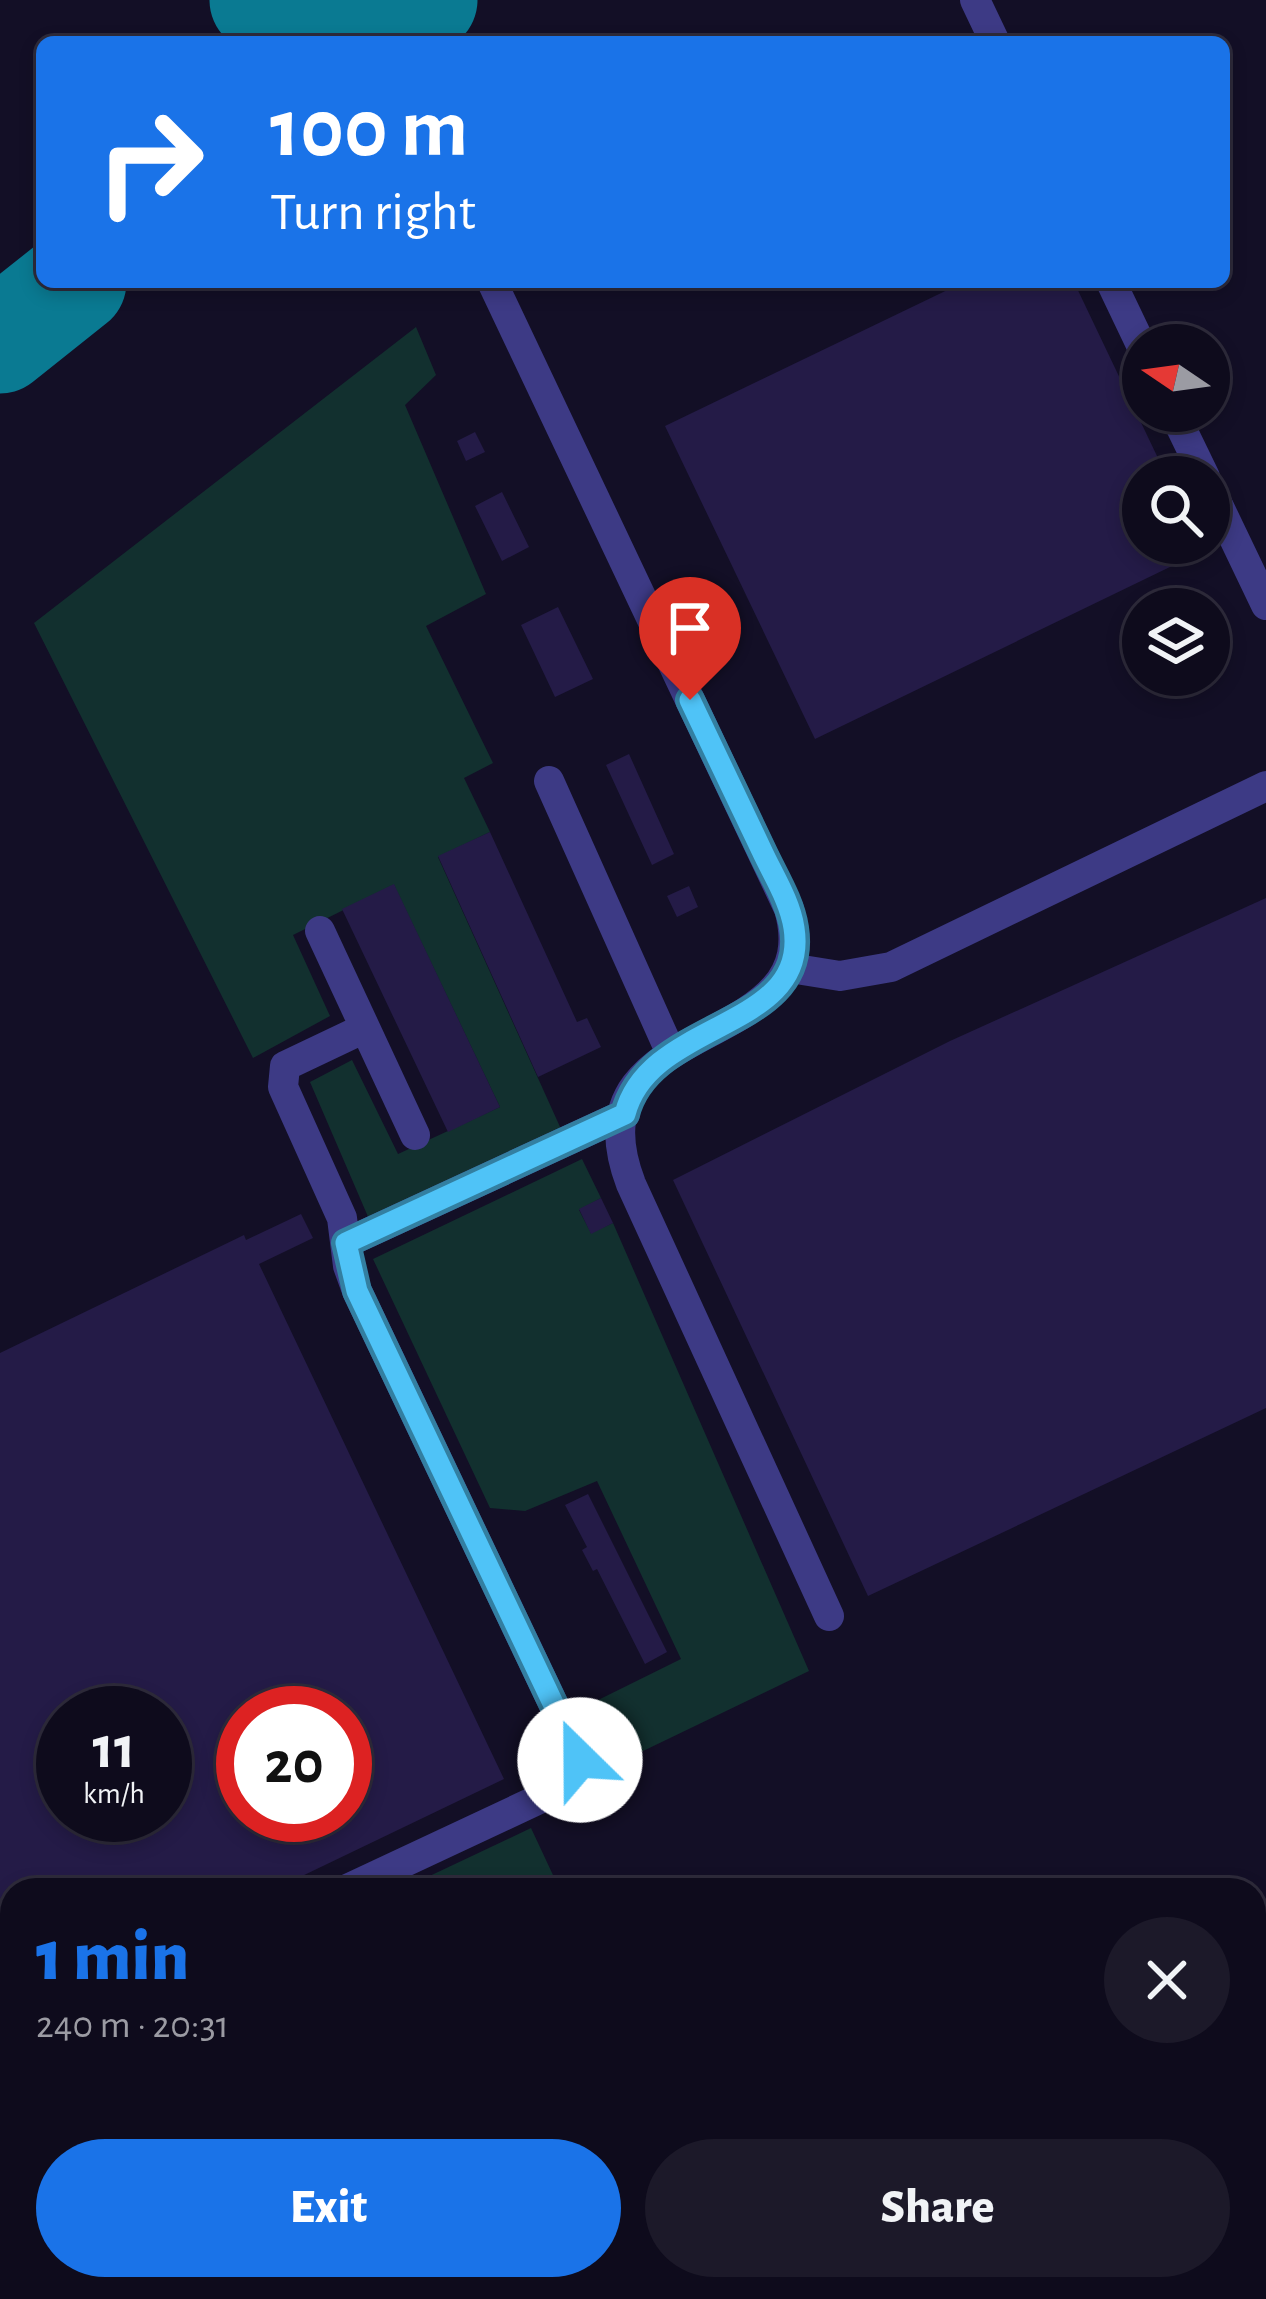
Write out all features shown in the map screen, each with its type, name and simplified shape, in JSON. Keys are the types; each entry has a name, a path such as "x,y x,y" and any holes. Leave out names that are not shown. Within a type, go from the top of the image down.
{"lane":[{"path":"975,0 992,36"},
{"path":"495,288 794,928 790,968 765,1000 670,1052 638,1082 625,1114 621,1144 631,1184 829,1616"},
{"path":"1114,288 1131,324"},
{"path":"1230,530 1266,605"},
{"path":"549,782 670,1052"},
{"path":"790,968 840,976 891,967 1266,786"},
{"path":"320,931 415,1135"},
{"path":"365,1028 290,1063 281,1072 284,1087 342,1218 357,1291 580,1760 567,1786 371,1878"},
{"path":"346,1243 625,1114"}],"green space":[{"path":"416,327 436,375 405,405 486,594 426,626 493,763 464,778 490,832 438,857 561,1129 369,1219 310,1082 352,1060 398,1154 500,1107 394,885 293,935 330,1016 253,1058 34,623"},
{"path":"582,1159 601,1198 579,1210 591,1233 613,1223 809,1671 612,1766 586,1706 681,1659 597,1481 525,1511 490,1508 373,1259"},
{"path":"531,1828 554,1878 425,1878"}],"building":[{"path":"952,288 1077,288 1122,383 1122,432 1146,432 1157,456 1122,456 1122,564 1176,564 815,739 665,426"},
{"path":"475,432 485,452 466,461 457,441"},
{"path":"502,492 529,547 502,561 475,506"},
{"path":"558,607 593,679 555,697 521,625"},
{"path":"629,754 674,854 652,865 606,765"},
{"path":"490,832 577,1022 587,1018 601,1047 538,1077 438,856"},
{"path":"394,884 500,1107 448,1132 342,909"},
{"path":"689,886 698,907 677,917 667,896"},
{"path":"1266,898 1266,1408 868,1596 673,1180 950,1041"},
{"path":"601,1198 613,1223 591,1234 579,1209"},
{"path":"301,1214 313,1238 259,1264 504,1779 298,1878 0,1878 0,1353 244,1235 246,1240"},
{"path":"588,1494 667,1652 645,1664 597,1569 593,1571 582,1550 587,1547 565,1505"}],"taxiway":[{"path":"262,0 292,29 307,36"},
{"path":"380,36 425,0"},
{"path":"0,341 66,288"}],"route":[{"path":"580,1760 357,1291 346,1243 625,1114 638,1082 653,1065 750,1011 780,986 795,948 789,909 690,700"}]}
